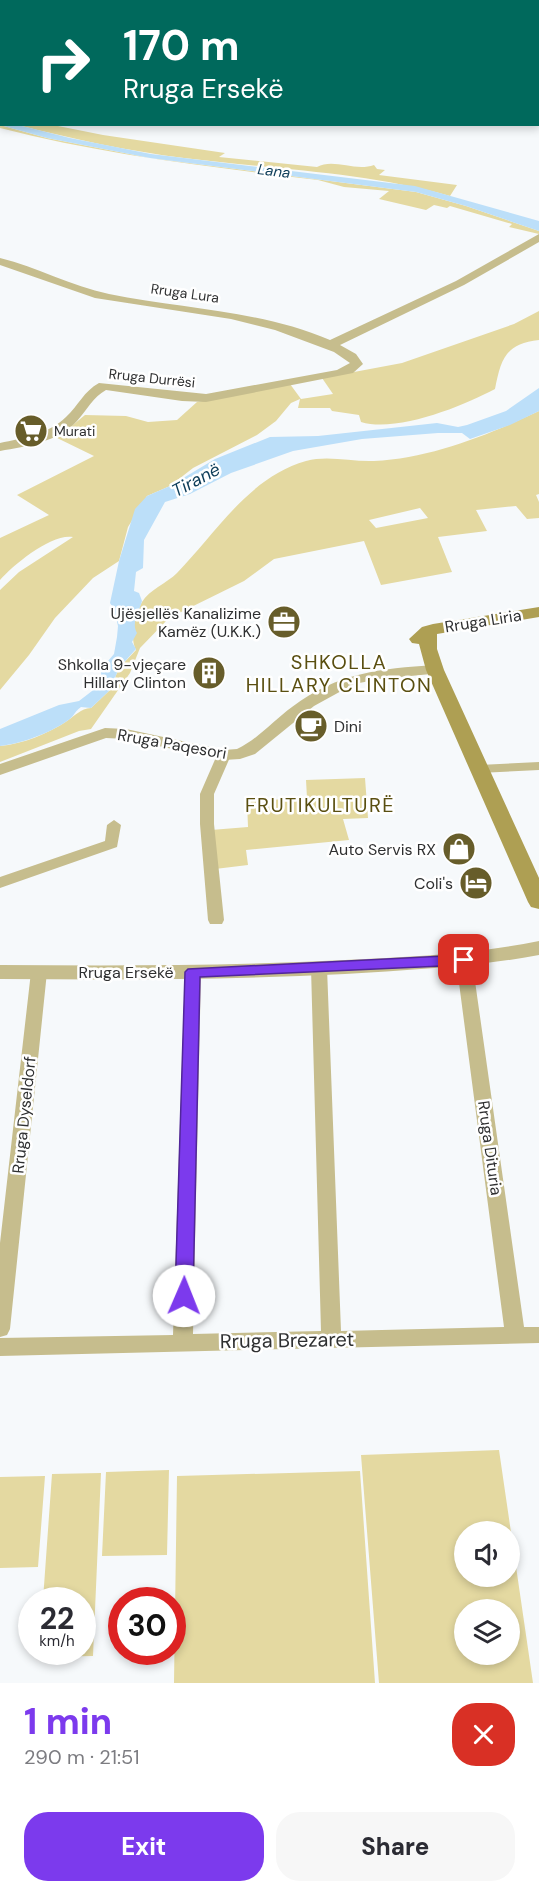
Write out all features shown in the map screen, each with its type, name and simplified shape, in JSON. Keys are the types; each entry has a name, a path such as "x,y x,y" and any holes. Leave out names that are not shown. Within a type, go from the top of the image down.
{"main road":[{"name":"Rruga Liria","path":"434,669 420,660 415,652 418,639 428,632 539,612"},
{"path":"434,669 539,902"}],"street":[{"path":"330,345 460,283 539,237"},
{"name":"Rruga Lura","path":"0,261 93,293 247,318 330,345 355,358 357,364 354,367"},
{"name":"Rruga Durrësi","path":"0,447 28,441 57,430 72,419 95,390 104,386 182,397 206,398 339,373 354,367"},
{"name":"Rruga Paqesori","path":"0,770 105,733 126,734 224,755 240,754 249,750 314,698 347,682 383,674 434,669"},
{"path":"216,920 207,824 207,794 224,755"},
{"path":"479,769 539,766"},
{"path":"0,883 112,844 114,825"},
{"name":"Rruga Ersekë","path":"0,972 193,972 319,968 464,960 539,948"},
{"name":"Rruga Dituria","path":"464,960 515,1336"},
{"path":"319,968 331,1339"},
{"name":"Rruga Dyseldorf","path":"0,1329 39,972"},
{"path":"183,1343 193,972"},
{"name":"Rruga Brezaret","path":"0,1347 539,1335"}],"shaded area":[{"path":"4,126 47,138 148,158 79,146 0,128"},
{"path":"22,126 58,126 225,153 219,157 317,167 330,164 359,167 374,165 377,169 385,170 379,175 457,185 450,196 352,176 184,158 80,140"},
{"path":"152,158 416,192 466,206 539,231 539,234 509,227 512,224 450,206 447,208 434,205 426,210 379,199 389,191 344,187 318,180"},
{"path":"539,311 539,340 512,349 503,361 495,389 482,396 430,416 393,424 361,422 359,415 332,411 330,408 298,408 300,399 291,403 276,421 257,435 193,468 170,486 147,496 128,527 119,561 93,578 55,618 0,690 0,590 19,572 73,537 64,537 44,545 14,566 0,580 0,538 49,515 17,495 94,456 53,436 68,429 85,415 126,416 148,422 177,420 197,402 290,384 301,399 333,394 322,378 402,363 514,324"},
{"path":"539,411 539,494 536,495 539,502 539,518 527,519 516,506 476,510 487,531 438,537 452,572 381,585 364,541 274,559 244,581 169,618 140,648 130,673 91,729 79,731 0,762 0,746 26,741 52,730 81,711 91,708 110,690 119,668 136,650 133,638 134,626 142,602 177,573 235,508 267,480 286,469 314,459 374,461 417,455 459,444","holes":["420,508 428,518 376,528 369,520"]},
{"path":"365,778 368,818 343,819 349,840 246,850 248,865 215,869 211,830 248,827 247,801 307,798 306,780"},
{"path":"499,1450 509,1521 454,1521 454,1587 519,1587 533,1683 379,1683 361,1455"},
{"path":"169,1470 167,1555 102,1556 106,1472"},
{"path":"360,1471 375,1683 174,1683 174,1665 186,1665 186,1587 175,1587 177,1476"},
{"path":"101,1473 96,1587 44,1587 52,1474"},
{"path":"45,1476 38,1567 0,1568 0,1477"}],"water":[{"name":"Lana","path":"4,126 22,126 151,154 415,186 539,221 539,231 416,192 150,158 47,138"},
{"name":"Tiranë","path":"539,388 539,411 510,425 470,439 462,433 438,433 362,439 293,451 231,473 190,494 165,502 144,540 143,568 136,572 134,591 139,593 142,601 135,621 137,633 132,642 136,649 119,668 110,690 91,708 81,707 70,719 52,730 26,740 0,746 0,729 59,705 79,701 100,681 102,668 114,654 117,637 118,626 114,609 110,603 119,561 135,509 147,496 170,486 215,459 270,437 318,436 437,423 458,427 506,411"}],"place":[{"name":"Murati","path":"31,431"},
{"name":"Ujësjellës Kanalizime Kamëz (U.K.K.)","path":"284,622"},
{"name":"Shkolla 9-vjeçare Hillary Clinton","path":"209,673"},
{"name":"Dini","path":"311,726"},
{"name":"Auto Servis RX","path":"459,849"},
{"name":"Coli's","path":"476,883"}],"district":[{"name":"SHKOLLA HILLARY CLINTON","path":"339,674"},
{"name":"FRUTIKULTURË","path":"320,805"}],"route":[{"path":"184,1296 193,972 464,960"}]}
